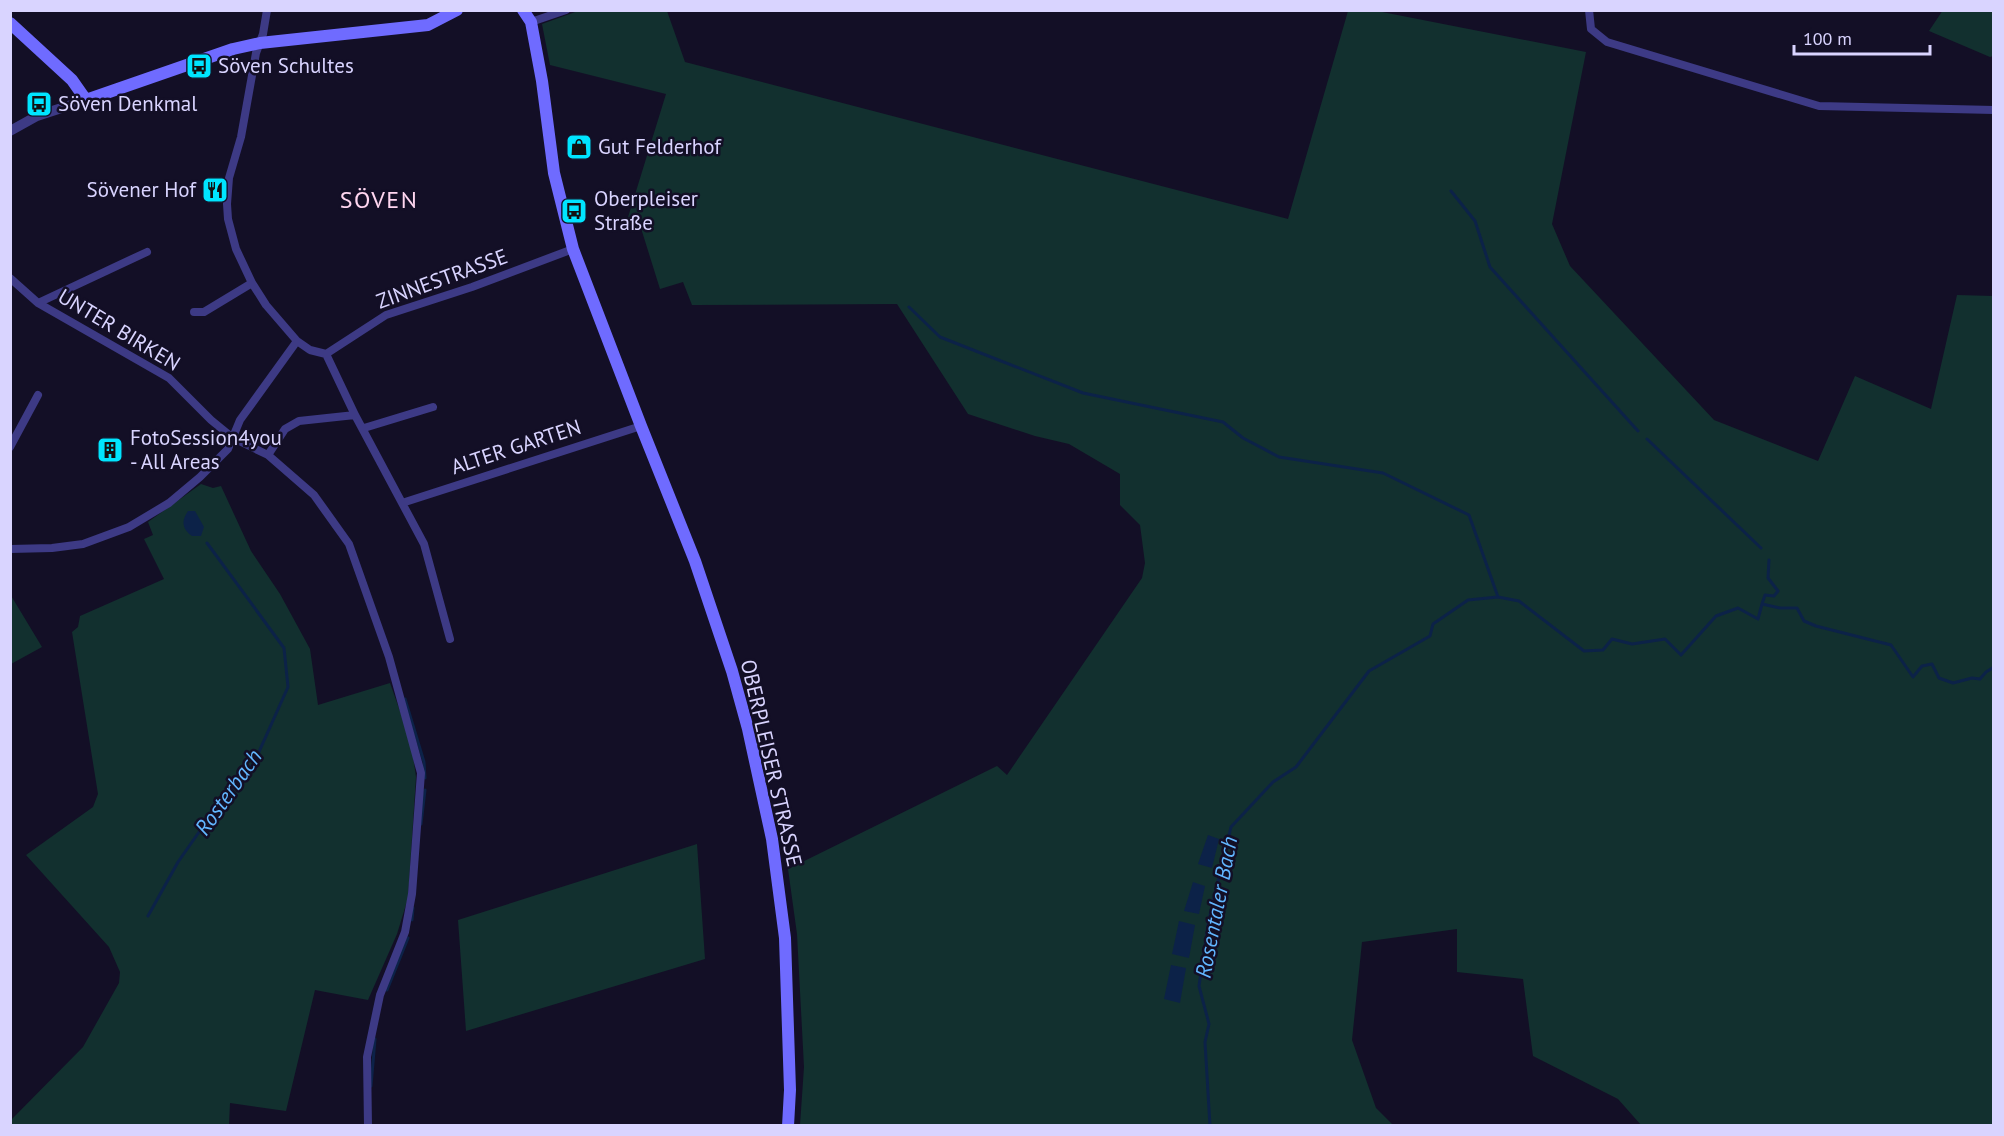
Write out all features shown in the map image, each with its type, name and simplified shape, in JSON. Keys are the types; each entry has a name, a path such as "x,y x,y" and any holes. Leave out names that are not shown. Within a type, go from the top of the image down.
{"main road":[{"path":"10,23 72,80 86,100 232,48 428,25 457,10"},
{"name":"OBERPLEISER STRASSE","path":"523,10 531,22 542,81 554,173 573,249 695,561 715,618 748,729 780,891 788,965 790,1090 788,1125"}],"street":[{"path":"267,10 242,137 229,178 228,219 236,249 252,283 266,304 297,341 310,350 326,354 355,415 364,428 424,544 450,639"},
{"path":"531,22 566,10"},
{"path":"1589,10 1591,29 1607,42 1818,106 1994,110"},
{"path":"10,130 37,116 86,100"},
{"name":"ZINNESTRASSE","path":"326,354 386,315 472,287 573,249"},
{"name":"UNTER BIRKEN","path":"38,303 147,252"},
{"name":"UNTER BIRKEN","path":"10,278 38,303 169,378 211,420 233,438 268,455 314,495 349,544 389,657 421,773 412,894 405,932 380,995 367,1057 368,1125"},
{"path":"194,312 204,312 252,283"},
{"path":"10,549 51,548 83,544 129,527 169,503 228,449 240,420 297,341"},
{"path":"10,447 38,395"},
{"path":"364,428 433,407"},
{"path":"268,455 285,429 299,421 355,415"},
{"name":"ALTER GARTEN","path":"402,503 641,426"}],"green space":[{"path":"1943,10 1993,11 1993,56 1990,57 1929,31"},
{"path":"578,11 667,11 685,62 1288,219 1348,11 1377,11 1586,52 1552,224 1570,266 1714,420 1818,461 1855,376 1931,409 1957,295 1993,296 1993,1125 1641,1125 1618,1099 1533,1056 1523,979 1457,972 1457,929 1362,942 1352,1040 1376,1108 1393,1125 800,1125 804,1067 797,934 788,869 997,766 1007,775 1142,578 1145,563 1140,525 1120,505 1120,474 1069,444 1035,436 968,414 897,304 692,305 683,282 660,289 640,225 625,227 666,94 550,65 542,24"},
{"path":"201,484 213,488 221,486 251,551 280,594 310,649 318,705 390,683 411,742 416,777 408,898 397,934 368,1000 315,990 286,1111 230,1103 229,1125 11,1126 11,1120 83,1047 119,983 120,972 109,947 26,855 93,807 98,794 72,632 78,627 80,616 164,579 144,539 153,535 148,522"},
{"path":"10,594 42,647 11,664 10,664"},
{"path":"697,844 705,959 466,1031 458,920"}],"water":[{"path":"188,511 195,511 204,527 201,536 192,536 184,528 184,518"},
{"path":"1208,835 1219,839 1212,868 1198,864"},
{"path":"1193,882 1205,886 1199,914 1184,911"},
{"path":"1179,921 1195,925 1189,958 1172,954"},
{"path":"1171,965 1186,968 1180,1003 1164,999"}],"waterway":[{"path":"1451,191 1475,221 1490,267 1638,431"},
{"path":"909,307 940,337 1083,393 1223,422 1243,438 1279,457 1383,473 1469,515 1498,597"},
{"path":"1647,439 1761,548"},
{"name":"Rosterbach","path":"148,916 178,862 218,805 254,763 288,687 284,648 207,543"},
{"path":"1762,604 1765,595 1774,596 1778,591 1768,578 1769,560"},
{"name":"Rosentaler Bach","path":"1210,1126 1205,1042 1209,1024 1199,986 1209,919 1231,827 1273,782 1296,767 1369,671 1430,636 1433,624 1468,600 1498,597 1519,601 1584,651 1603,650 1612,639 1632,644 1665,639 1681,655 1716,616 1738,608 1758,619 1762,604 1780,608 1797,608 1804,621 1816,626 1891,645 1913,677 1922,666 1932,664 1939,678 1953,683 1972,678 1980,679 1994,667"},
{"path":"405,699 424,762 425,778"},
{"path":"421,824 425,790"},
{"path":"412,920 413,908"},
{"path":"387,990 408,938"},
{"path":"371,1086 375,1039"}],"place":[{"name":"Söven Schultes","path":"199,66"},
{"name":"Söven Denkmal","path":"39,104"},
{"name":"Gut Felderhof","path":"579,147"},
{"name":"Sövener Hof","path":"215,190"},
{"name":"Oberpleiser Straße","path":"574,211"},
{"name":"FotoSession4you - All Areas","path":"110,450"}],"district":[{"name":"SÖVEN","path":"379,200"}]}
